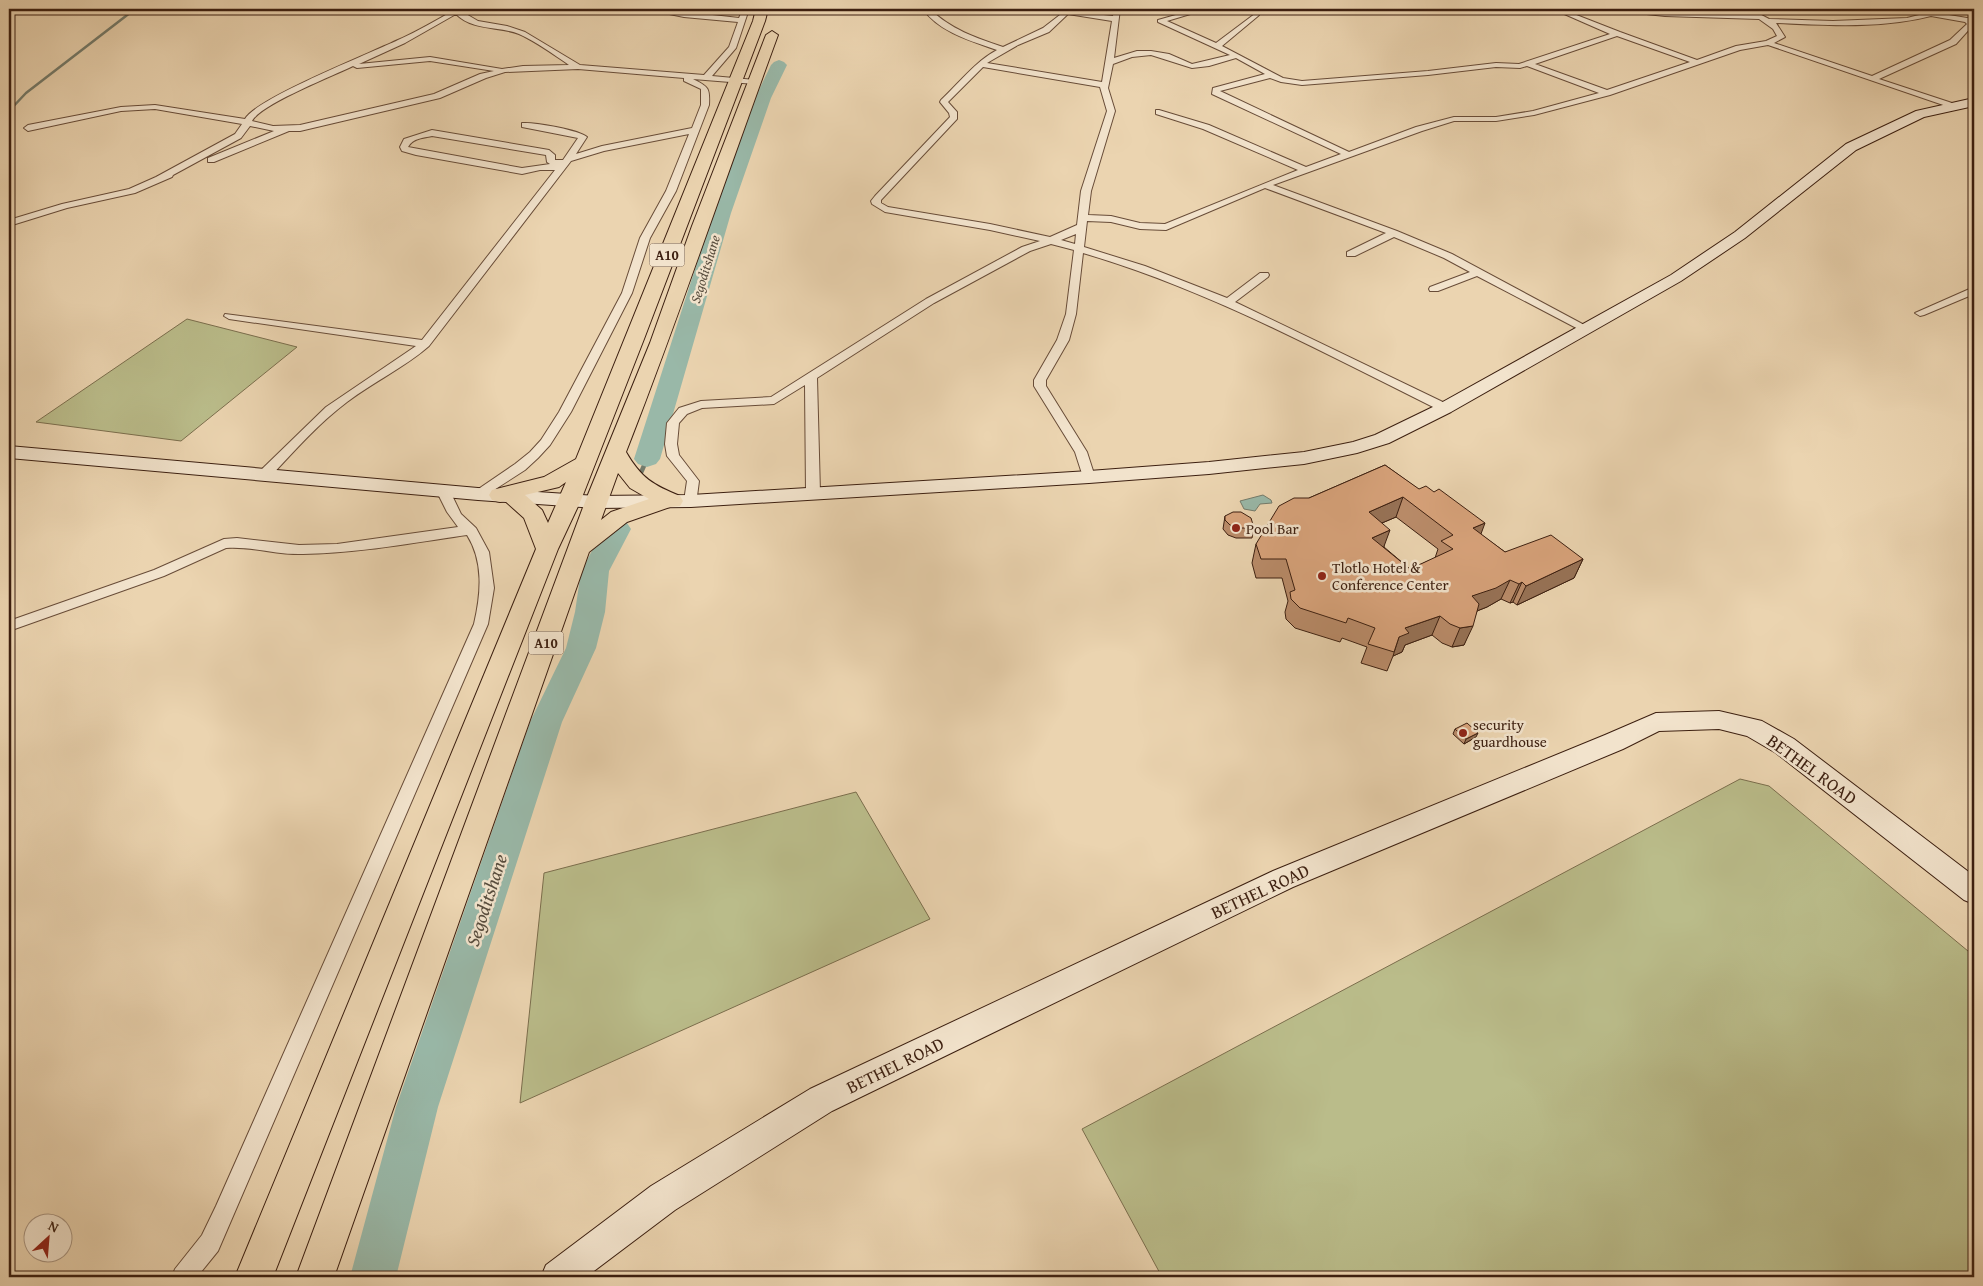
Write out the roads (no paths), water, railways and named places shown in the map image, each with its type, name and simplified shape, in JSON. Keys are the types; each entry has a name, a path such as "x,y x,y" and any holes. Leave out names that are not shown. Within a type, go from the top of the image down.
{"main road":[{"name":"A10","path":"254,1277 547,549 583,501 616,452 659,343 700,226 754,57 762,9"},
{"name":"A10","path":"754,57 773,33 778,9"},
{"name":"A10","path":"315,1277 580,547 584,463 745,82"},
{"path":"616,452 633,481 643,489 675,501"},
{"path":"507,496 551,482 584,463"},
{"path":"507,496 534,515 547,549"},
{"path":"580,547 620,517 675,501"}],"street":[{"path":"9,11 18,9"},
{"path":"648,9 742,21"},
{"path":"705,79 732,48 746,9"},
{"path":"926,9 951,29 1002,49"},
{"path":"1089,477 1081,452 1040,386 1040,380 1063,340 1071,314 1089,179 1111,112 1110,104 1104,94 1118,9"},
{"path":"1204,9 1160,21 1237,55 1281,80 1302,83 1428,73 1496,65 1520,66 1617,34"},
{"path":"1556,9 1592,20 1617,34 1699,63"},
{"path":"1619,9 1674,14 1758,17"},
{"path":"675,501 693,481 673,456 670,444 673,423 678,416 691,408 701,406 774,400 930,301 1026,250 1069,234 1083,222 1116,220 1140,226 1166,227 1265,185 1387,139 1454,119 1507,118 1534,112 1607,93 1739,48 1768,42 1781,37 1780,32 1768,21 1745,9"},
{"path":"1913,9 1922,15"},
{"path":"9,223 65,206 132,191 160,178 238,136 243,131 251,115 278,98 345,68 458,10 463,18 482,24 516,30 551,48 578,67"},
{"path":"1116,19 1067,12 1046,30 1002,49 980,64 944,102 953,112 954,117 878,198 877,204 885,209 1050,240 1080,248 1153,273 1228,302 1445,408"},
{"path":"1768,21 1886,21 1907,20 1922,15 1938,14 1971,19 1970,24 1953,42 1872,79"},
{"path":"1217,46 1256,15"},
{"path":"419,31 456,25 482,24"},
{"path":"1768,42 1952,106"},
{"path":"1110,63 1138,52 1157,54 1190,66 1198,66 1237,55"},
{"path":"345,68 430,59 505,70 541,67 578,67 745,82"},
{"path":"980,64 1105,85"},
{"path":"1529,64 1607,93"},
{"path":"160,178 286,130 316,126 437,96 468,82 505,70"},
{"path":"1271,75 1216,90 1215,92 1347,154"},
{"path":"478,494 520,467 546,442 627,293 645,238 671,191 705,105 706,93 704,88 681,76"},
{"path":"9,452 478,494 583,501 675,501 1089,477 1209,468 1313,456 1357,447 1382,439 1445,408 1676,278 1740,235 1833,160 1851,148 1908,119 1952,106 1974,102"},
{"path":"28,128 121,109 156,106 286,130"},
{"path":"1159,112 1206,127 1306,170"},
{"path":"265,474 290,447 340,402 406,359 425,344 583,137 581,135 525,125"},
{"path":"565,163 550,162 551,155 549,153 437,133 428,133 407,140 404,146 406,149 416,152 522,172 565,163 602,149 696,130"},
{"path":"1265,185 1394,233 1448,256 1584,329"},
{"path":"1352,254 1394,233"},
{"path":"1434,289 1478,272"},
{"path":"1228,302 1264,275"},
{"path":"1920,313 1974,290"},
{"path":"229,316 425,344"},
{"path":"811,376 813,493"},
{"path":"183,1277 210,1243 224,1214 481,624 486,606 487,581 482,555 470,530 456,516 443,490"},
{"path":"9,626 159,573 224,544 237,543 299,550 337,549 470,530"},
{"name":"BETHEL ROAD","path":"558,1277 663,1198 821,1100 1283,879 1605,746 1656,722 1719,720 1753,728 1785,746 1974,892"}],"waterway":[{"path":"9,111 26,93 135,9"},
{"name":"Segoditshane","path":"647,459 722,213 763,98 779,65"},
{"path":"9,231 12,240 9,242"},
{"name":"Segoditshane","path":"639,477 647,459"},
{"name":"Segoditshane","path":"373,1277 417,1107 546,722 581,648 590,612 595,571 617,529"}],"place":[{"name":"Pool Bar","path":"1236,528"},
{"name":"Tlotlo Hotel & Conference Center","path":"1322,576"},
{"name":"security guardhouse","path":"1463,733"}]}
